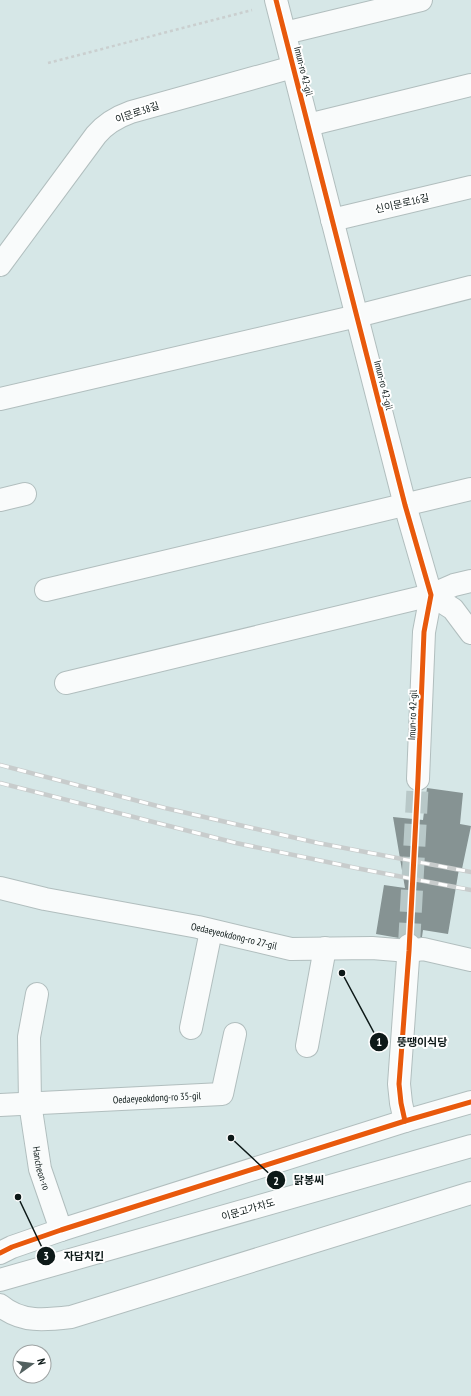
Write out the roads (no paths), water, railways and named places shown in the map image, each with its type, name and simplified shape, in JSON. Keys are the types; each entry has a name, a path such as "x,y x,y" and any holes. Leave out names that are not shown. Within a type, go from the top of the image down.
{"street":[{"path":"284,33 421,0"},
{"name":"Imun-ro 42-gil","path":"277,2 405,505 431,595 424,632 418,779"},
{"name":"이문로38길","path":"0,265 96,135 111,121 131,112 293,67"},
{"path":"308,125 471,85"},
{"name":"신이문로16길","path":"332,220 471,187"},
{"path":"0,398 357,316 471,287"},
{"path":"46,590 471,489"},
{"path":"0,500 25,494"},
{"path":"66,683 431,595 454,585 471,581"},
{"path":"431,595 453,609 471,633"},
{"name":"Oedaeyeokdong-ro 27-gil","path":"0,888 45,899 212,931 292,949 409,948 423,949 471,960"},
{"path":"190,1028 212,931"},
{"path":"307,1046 325,948"},
{"path":"405,1121 399,1084 409,948"},
{"path":"30,1104 29,1037 37,994"},
{"name":"Oedaeyeokdong-ro 35-gil","path":"0,1105 222,1094 235,1034"},
{"path":"0,1253 12,1247 61,1230 405,1121 471,1102"},
{"name":"Hancheon-ro","path":"30,1104 40,1169 61,1230"},
{"name":"이문고가차도","path":"0,1280 471,1146"},
{"path":"0,1305 21,1318 43,1320 71,1316 471,1193"}],"tunnel":[{"path":"409,945 418,779"}],"railway":[{"path":"0,765 165,808 318,843 471,872"},
{"path":"0,783 236,843 471,890"}],"place":[{"name":"뚱땡이식당","path":"342,973"},
{"name":"닭봉씨","path":"231,1138"},
{"name":"자담치킨","path":"18,1197"}]}
